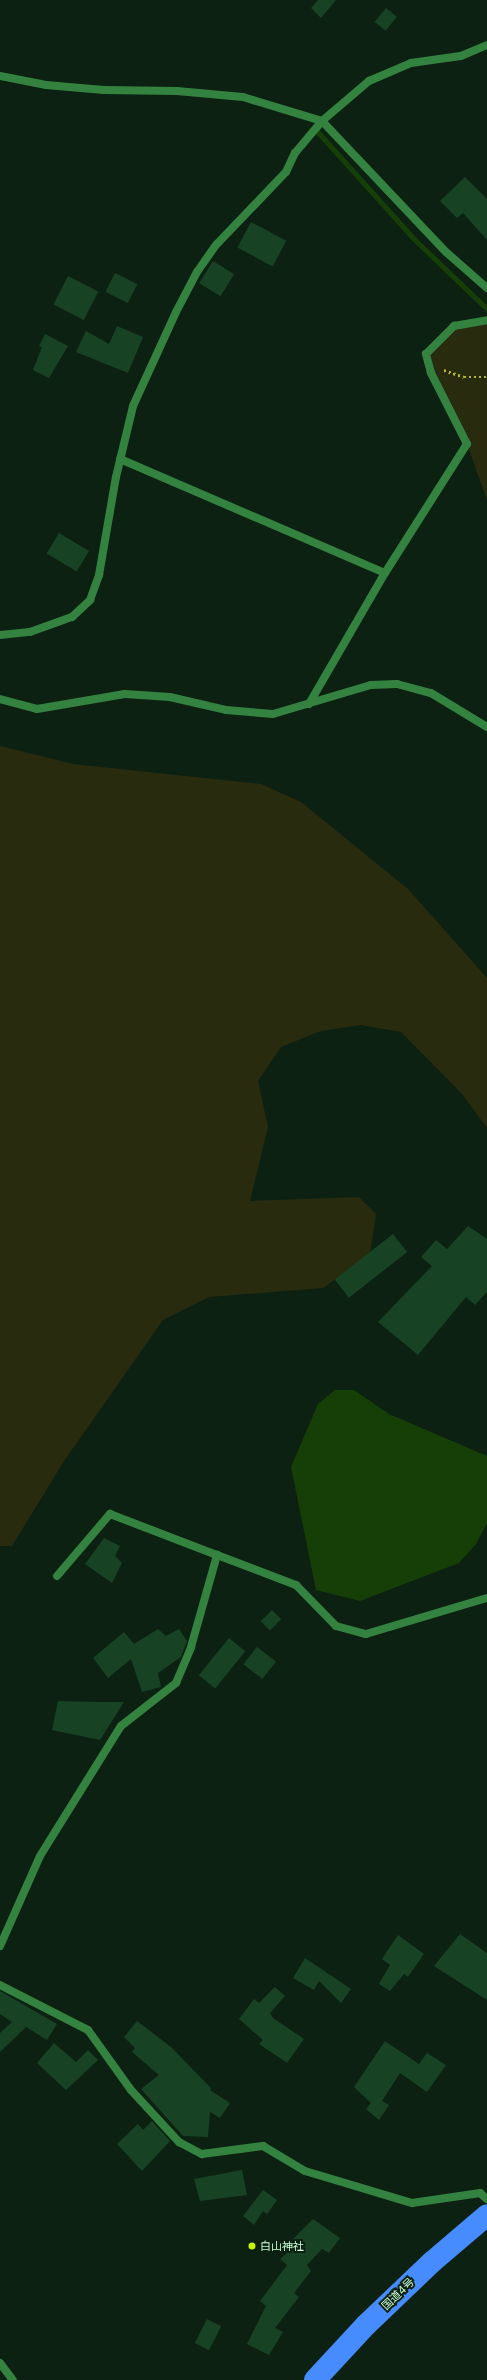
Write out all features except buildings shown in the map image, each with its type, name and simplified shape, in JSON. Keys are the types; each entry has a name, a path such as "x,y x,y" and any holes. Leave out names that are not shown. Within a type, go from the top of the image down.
{"highway":[{"name":"国道4号","path":"315,2380 366,2325 420,2272 487,2215"}],"street":[{"path":"0,635 30,632 72,617 90,600 99,575 120,459 133,406 197,272 216,245 286,172 295,153 322,121 369,81 411,63 461,56 487,45"},
{"path":"0,76 46,85 104,90 177,91 243,97 322,121 446,252 487,288"},
{"path":"309,704 385,573 467,444 430,366 426,354 454,326 487,320"},
{"path":"120,459 385,573"},
{"path":"0,699 37,708 125,694 170,697 226,710 273,714 371,685 397,684 431,693 487,727"},
{"path":"57,1576 110,1514 296,1585 336,1626 366,1634 487,1598"},
{"path":"0,1946 40,1856 121,1726 176,1683 192,1647 217,1555"},
{"path":"0,1985 88,2030 131,2090 179,2142 202,2154 263,2146 305,2171 412,2203 480,2193 487,2199"},
{"path":"2,2369 12,2380"}],"path":[{"path":"430,366 464,376 487,378"}],"shaded area":[{"path":"487,320 487,500 467,444 431,373 428,356 454,326"},
{"path":"0,746 73,764 261,784 301,802 408,889 487,978 487,1128 463,1095 401,1032 361,1025 321,1031 281,1047 258,1081 268,1127 250,1201 359,1197 376,1214 370,1254 323,1288 209,1297 163,1320 64,1461 12,1546 0,1546"},
{"path":"335,1390 354,1390 389,1414 487,1456 487,1523 476,1544 459,1563 360,1601 316,1590 291,1467 318,1404"}],"waterway":[{"path":"315,129 414,239 487,309"}],"place":[{"name":"白山神社","path":"252,2246"}]}
